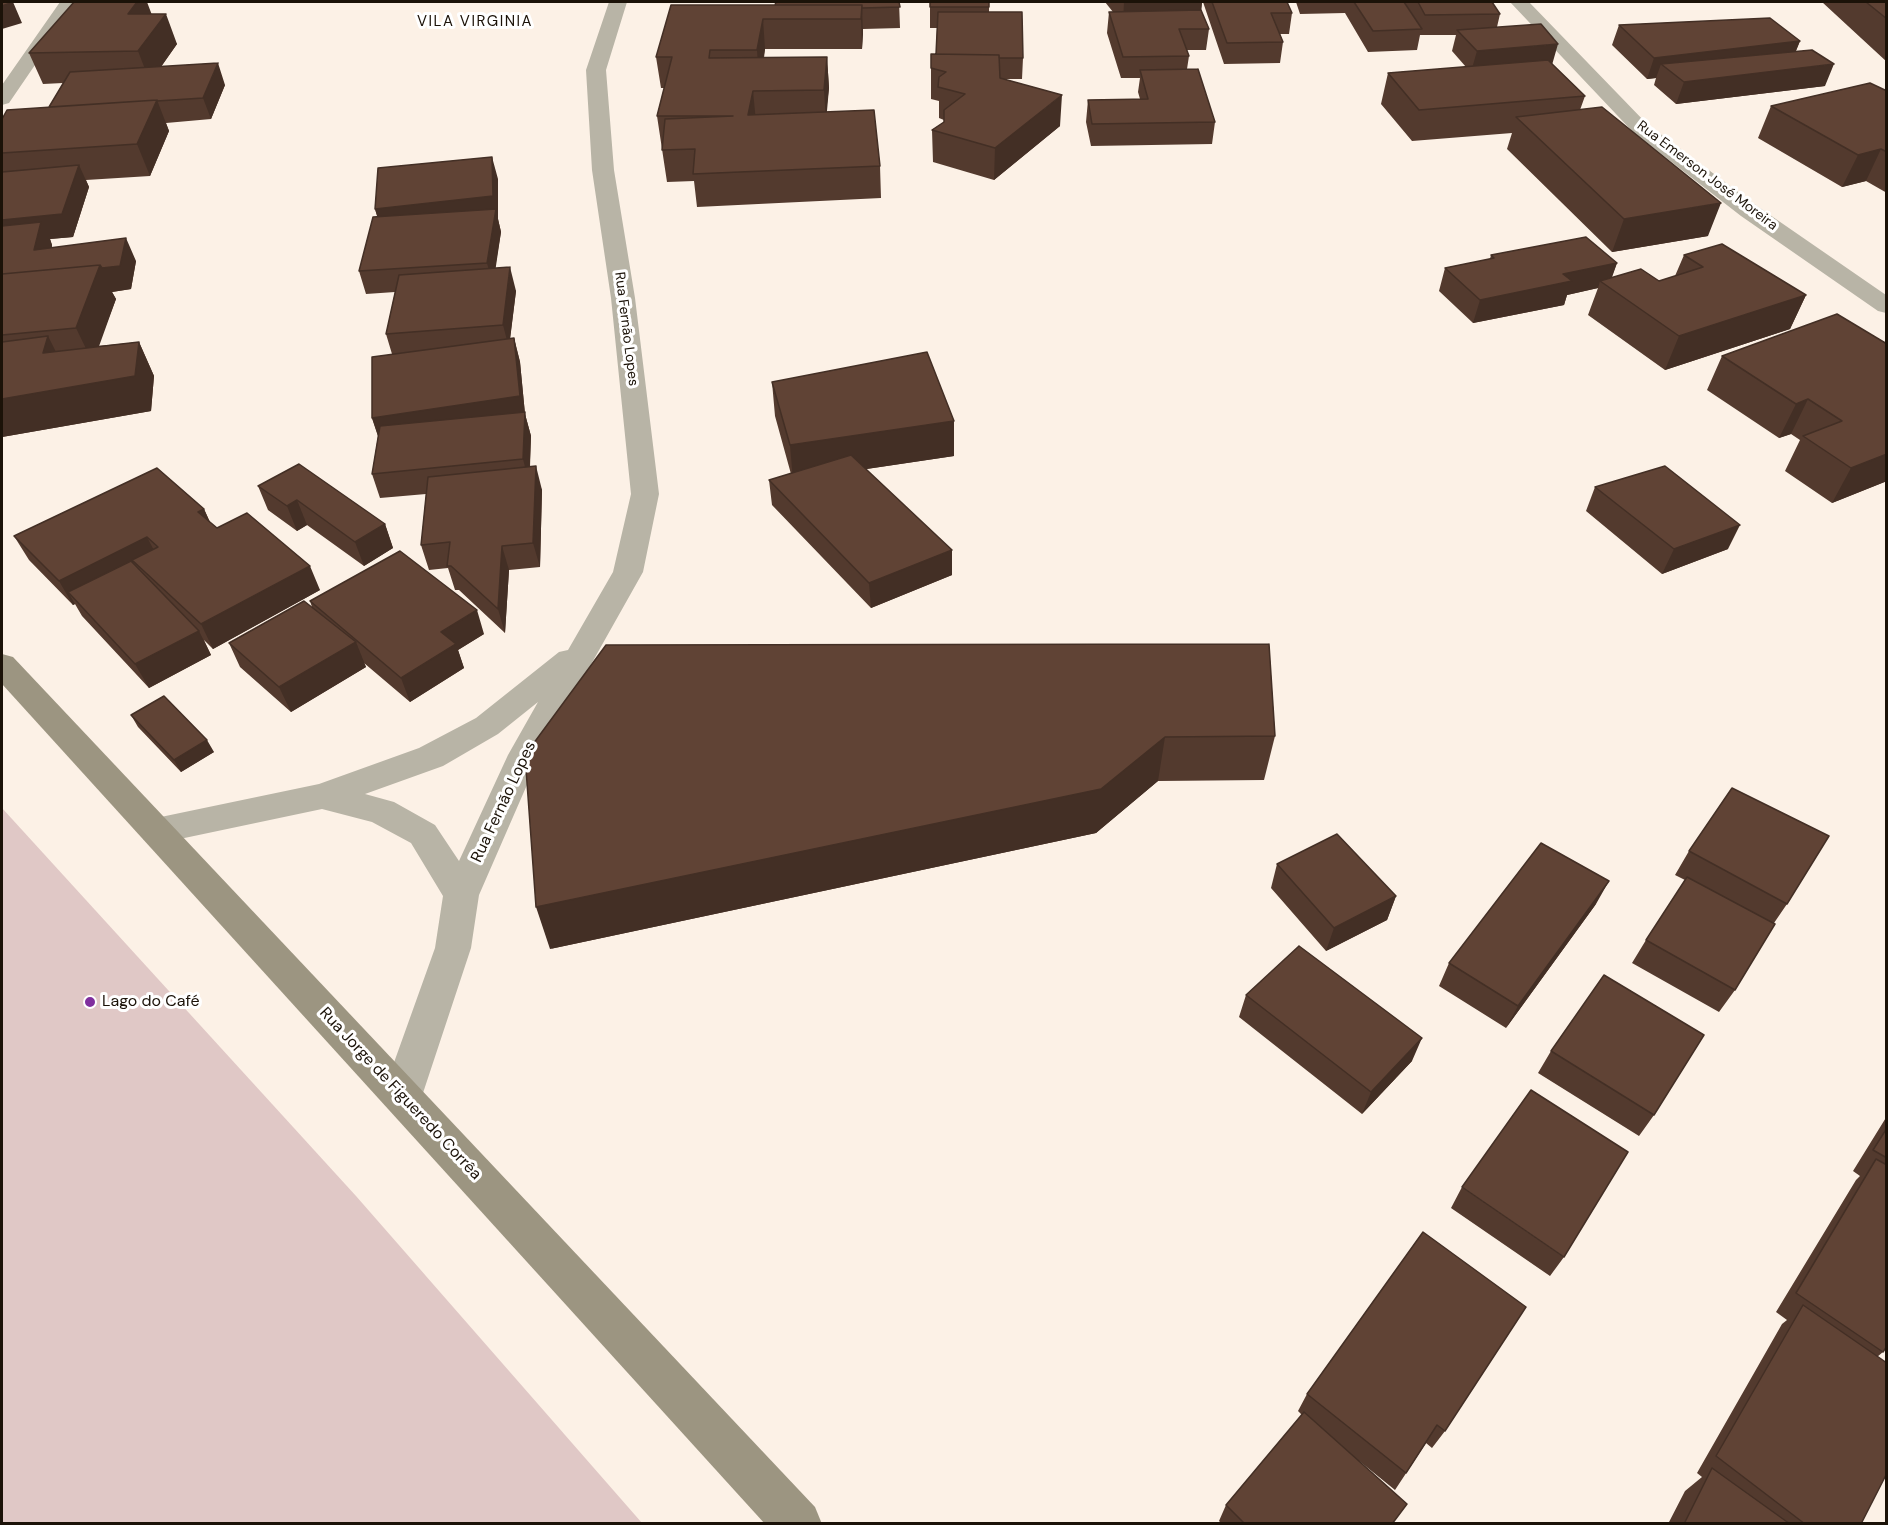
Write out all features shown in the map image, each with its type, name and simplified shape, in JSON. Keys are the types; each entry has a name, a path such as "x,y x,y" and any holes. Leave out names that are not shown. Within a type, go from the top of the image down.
{"street":[{"path":"2,99 69,2"},
{"name":"Rua Fernão Lopes","path":"402,1096 453,948 461,895 524,754 628,572 645,494 623,298 603,170 596,70 618,2"},
{"name":"Rua Emerson José Moreira","path":"1519,2 1640,128 1749,211 1887,306"},
{"name":"Rua Fernão Lopes","path":"156,831 322,796 431,757 487,726 586,648"},
{"name":"Rua Jorge de Figueredo Corrêa","path":"2,665 798,1524"},
{"name":"Rua Fernão Lopes","path":"322,796 382,812 423,834 461,895"}],"shaded area":[{"name":"Lago do Café","path":"2,808 356,1196 642,1523 2,1523"}],"building":[{"path":"74,2 137,2 128,14 166,14 138,51 29,53"},
{"path":"776,2 899,2 900,7 775,5"},
{"path":"930,2 989,2 989,7 930,7"},
{"path":"1212,2 1287,2 1292,13 1271,13 1283,42 1227,43"},
{"path":"1354,2 1404,2 1422,29 1373,31"},
{"path":"1418,2 1492,2 1500,14 1425,15"},
{"path":"1866,2 1887,2 1887,19"},
{"path":"671,5 862,5 861,19 763,19 757,50 710,50 709,58 827,57 824,90 753,91 748,115 874,110 880,166 693,174 695,149 662,150 665,119 733,116 657,116 672,57 656,57"},
{"path":"1201,10 1209,29 1179,29 1189,56 1123,57 1109,12"},
{"path":"938,12 1022,12 1023,58 999,58 999,55 936,54"},
{"path":"1770,18 1800,41 1654,58 1619,25"},
{"path":"1541,24 1558,44 1477,51 1457,30"},
{"path":"1812,50 1834,64 1684,82 1661,64"},
{"path":"931,54 999,55 1000,78 1062,95 995,148 932,130 944,122 944,110 965,94 938,87 939,77 946,72 931,68"},
{"path":"1548,60 1585,96 1419,110 1388,73"},
{"path":"218,63 203,98 49,107 70,72"},
{"path":"1198,69 1215,122 1092,124 1088,100 1148,99 1140,70"},
{"path":"1870,83 1887,91 1887,152 1881,149 1858,155 1771,106"},
{"path":"157,100 137,144 2,153 2,119 7,110"},
{"path":"1602,107 1721,203 1624,219 1516,117"},
{"path":"492,157 493,196 375,209 378,168"},
{"path":"79,165 62,214 2,220 2,172"},
{"path":"496,209 487,263 359,271 373,217"},
{"path":"41,222 34,250 126,238 120,266 102,268 100,265 2,274 2,226"},
{"path":"1586,237 1617,263 1563,274 1572,281 1480,300 1445,268 1494,258 1491,255"},
{"path":"1722,244 1806,295 1679,336 1600,281 1641,269 1659,281 1703,267 1684,255"},
{"path":"100,265 76,328 2,335 2,274"},
{"path":"510,267 503,325 386,334 399,275"},
{"path":"1837,314 1887,344 1887,454 1851,468 1803,436 1842,421 1808,399 1796,404 1722,356"},
{"path":"48,336 43,353 139,342 135,376 2,399 2,342"},
{"path":"514,338 520,396 372,418 372,357"},
{"path":"927,352 954,421 790,445 772,382"},
{"path":"525,412 523,459 372,474 380,426"},
{"path":"851,455 952,550 869,583 769,480"},
{"path":"299,464 385,524 355,542 297,500 287,506 258,486"},
{"path":"536,466 533,543 502,546 498,609 451,566 447,566 450,542 421,545 428,477"},
{"path":"1665,466 1740,525 1674,549 1595,487"},
{"path":"157,468 204,509 198,512 217,528 247,513 310,566 201,624 132,560 158,547 147,537 59,581 14,536"},
{"path":"400,551 477,610 441,632 456,644 401,678 310,601"},
{"path":"131,561 199,631 135,664 68,592"},
{"path":"304,601 356,642 279,687 229,643"},
{"path":"1269,644 1275,736 1165,737 1101,789 536,907 525,755 606,645"},
{"path":"164,696 207,740 174,760 131,715"},
{"path":"1732,788 1829,836 1787,904 1689,851"},
{"path":"1337,834 1396,896 1334,928 1277,864"},
{"path":"1541,843 1609,881 1518,1006 1449,963"},
{"path":"1687,877 1775,924 1735,990 1646,940"},
{"path":"1299,946 1422,1038 1371,1092 1246,995"},
{"path":"1604,975 1704,1035 1654,1115 1551,1051"},
{"path":"1531,1090 1628,1152 1564,1257 1462,1187"},
{"path":"1887,1128 1887,1158 1873,1150"},
{"path":"1876,1159 1887,1165 1887,1346 1883,1352 1796,1293"},
{"path":"1423,1232 1526,1307 1445,1431 1437,1425 1406,1473 1307,1394"},
{"path":"1803,1305 1887,1363 1887,1473 1861,1524 1805,1524 1716,1456"},
{"path":"1304,1412 1407,1504 1392,1524 1245,1524 1226,1505"},
{"path":"1712,1468 1790,1524 1684,1524"}],"place":[{"name":"Lago do Café","path":"90,1002"}],"district":[{"name":"VILA VIRGINIA","path":"475,22"}]}
